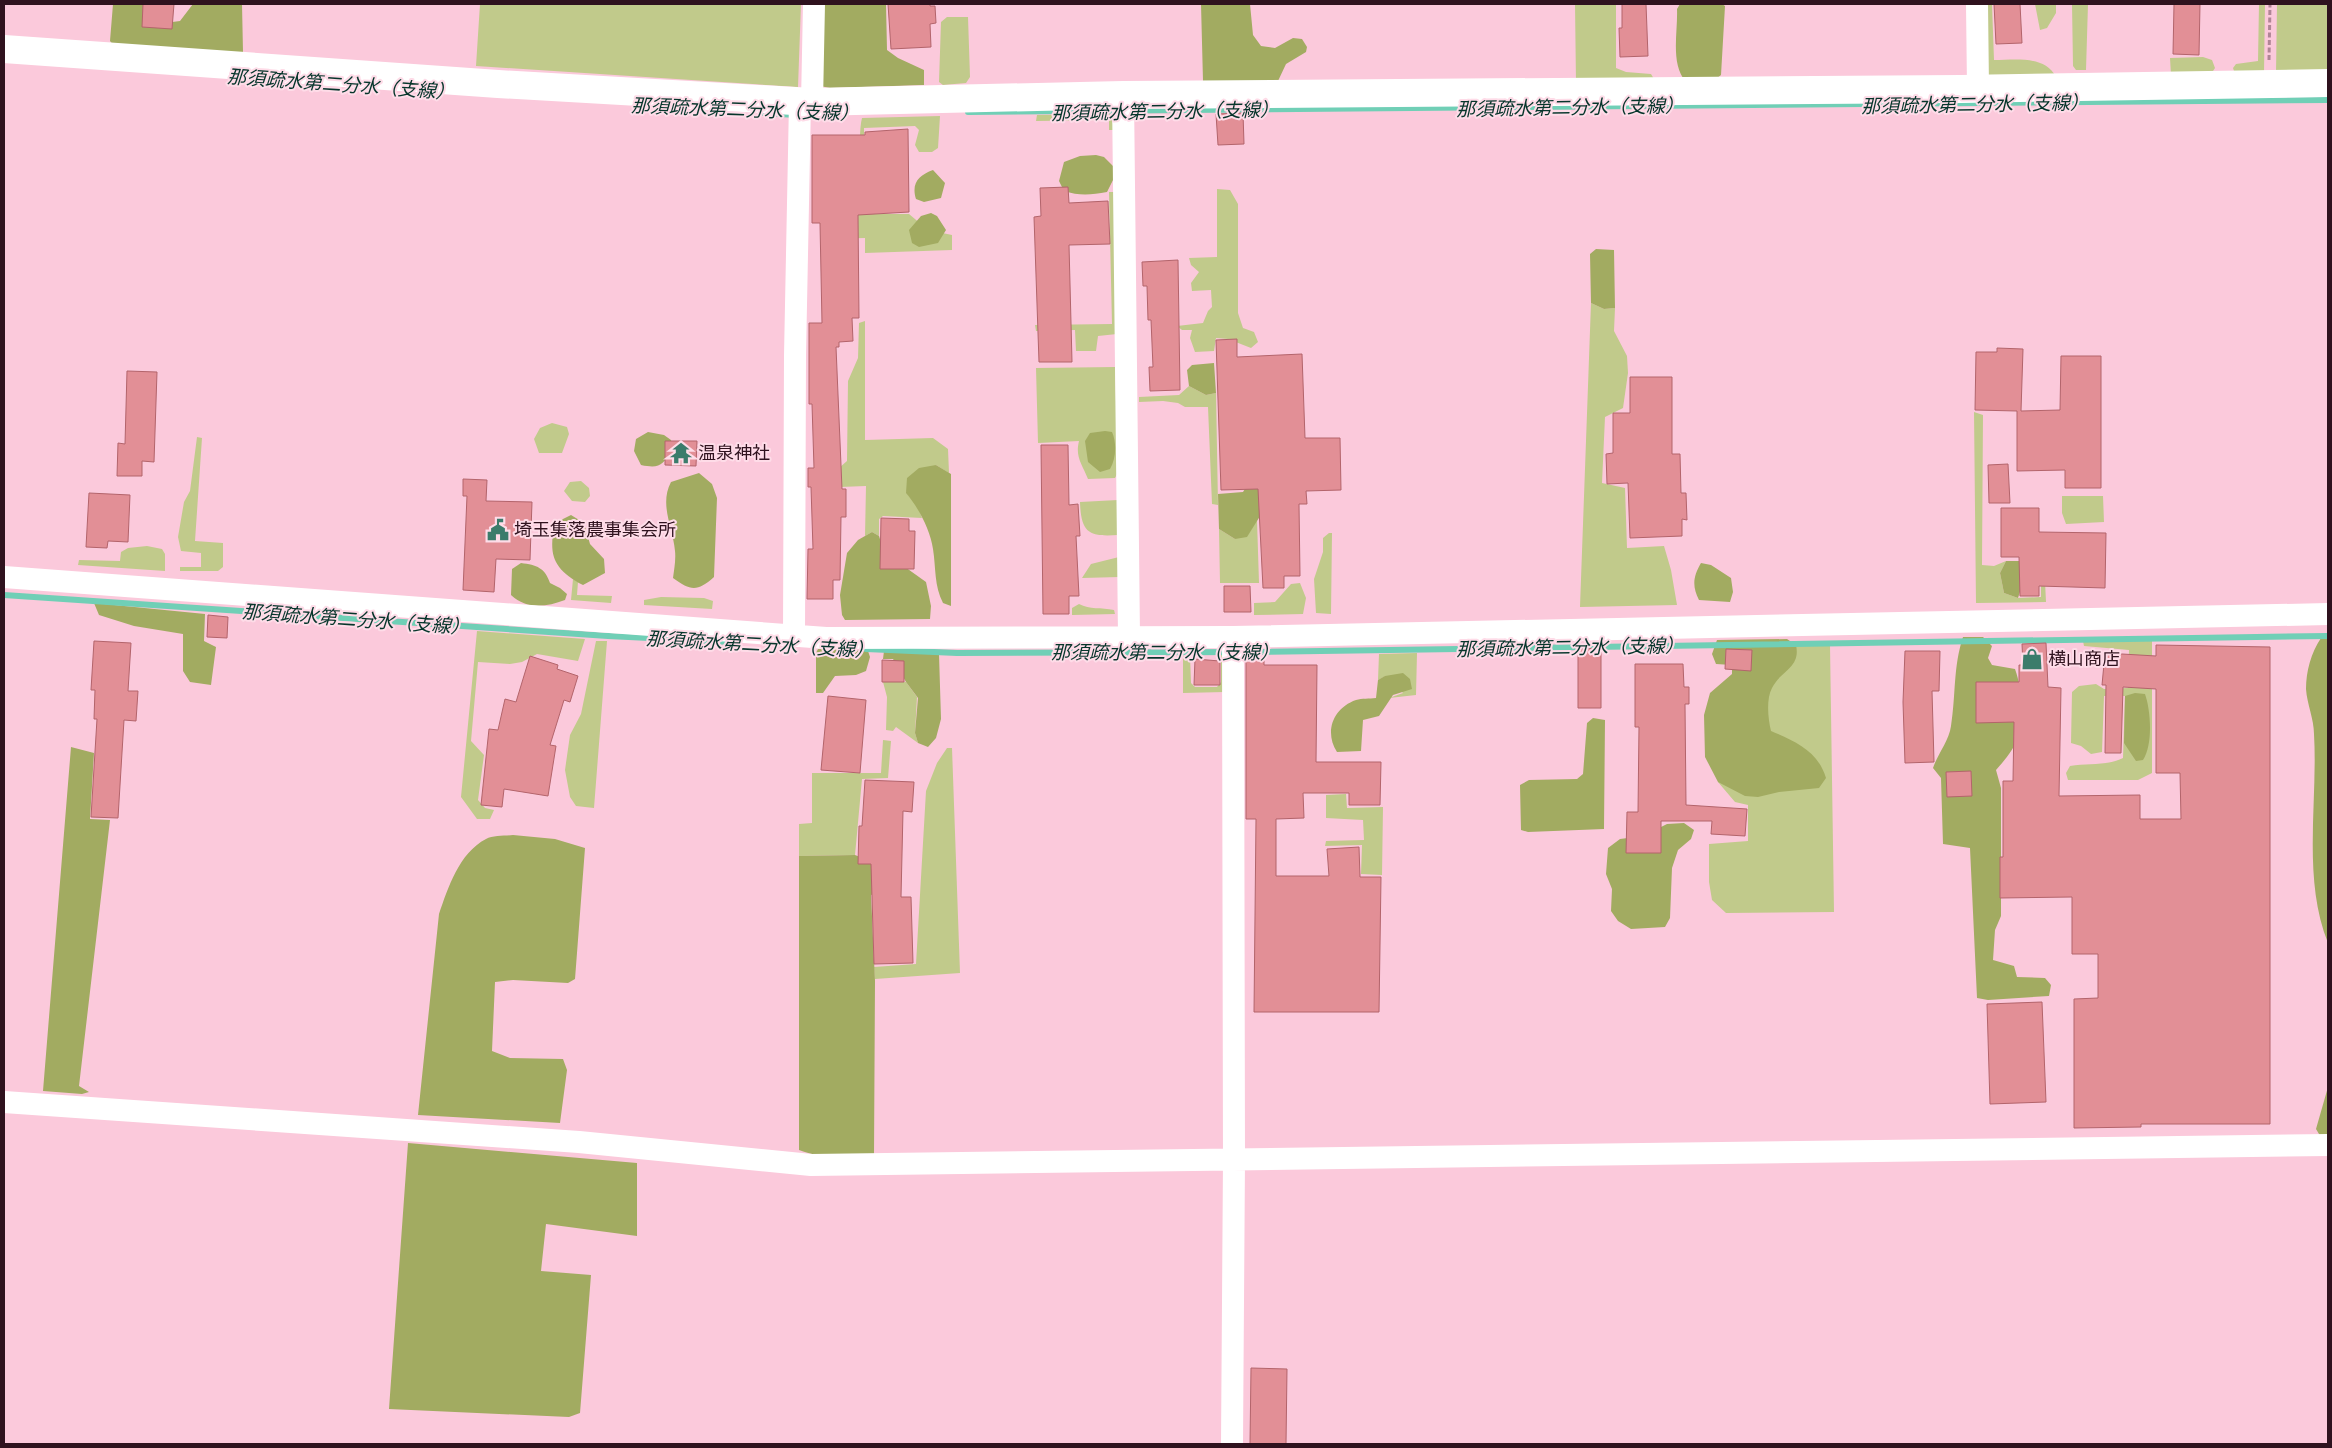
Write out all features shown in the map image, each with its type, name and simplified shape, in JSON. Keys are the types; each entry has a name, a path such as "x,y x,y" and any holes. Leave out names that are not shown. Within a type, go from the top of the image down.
{"street":[{"path":"794,636 795,356 806,102 814,4"},
{"path":"1977,4 1978,88"},
{"path":"4,50 498,84 806,102 1123,95 1978,88 2328,83"},
{"path":"1123,95 1129,637"},
{"path":"4,577 826,638 1233,637 2328,614"},
{"path":"1232,1444 1234,1160 1233,637"},
{"path":"4,1102 579,1142 811,1165 2328,1145"}],"path":[{"path":"2269,83 2270,4"}],"green space":[{"path":"113,4 147,4 157,24 180,21 193,4 242,4 243,52 234,55 115,47 110,41"},
{"path":"480,4 801,4 798,87 476,66"},
{"path":"818,4 886,4 887,50 898,58 924,70 924,85 830,88 820,86"},
{"path":"1201,4 1250,4 1253,35 1261,46 1275,48 1293,38 1302,39 1307,47 1306,52 1286,64 1278,81 1203,81"},
{"path":"1575,4 1616,4 1616,68 1626,72 1651,74 1654,79 1576,83"},
{"path":"1680,4 1722,4 1725,6 1721,75 1711,83 1686,82 1681,75 1676,57 1677,9"},
{"path":"1985,4 1992,4 1994,60 2029,60 2037,62 2045,65 2056,77 1990,78 1986,71"},
{"path":"2035,4 2056,4 2056,13 2047,28 2040,30"},
{"path":"2072,4 2088,4 2086,70 2076,70 2073,66"},
{"path":"2259,4 2265,4 2264,73 2235,74 2233,68 2236,64 2258,61"},
{"path":"2277,4 2328,4 2328,71 2276,73"},
{"path":"947,17 968,17 970,77 966,83 943,85 939,82 941,22"},
{"path":"2203,57 2212,60 2215,68 2211,74 2171,75 2170,58"},
{"path":"1111,114 1114,130 1109,130 1109,120 1036,121 1037,115"},
{"path":"940,116 938,148 932,152 919,152 915,145 919,130 915,126 864,128 866,214 909,214 928,230 952,235 952,250 865,253 865,238 825,239 855,208 859,191 862,118"},
{"path":"1096,155 1104,157 1114,167 1114,178 1107,192 1075,194 1064,191 1059,181 1064,162 1080,156"},
{"path":"933,170 945,183 941,198 924,202 916,199 915,184 917,180"},
{"path":"1217,189 1230,190 1238,204 1238,313 1243,328 1254,332 1258,342 1251,348 1228,339 1216,338 1214,351 1195,352 1190,338 1192,330 1182,330 1177,326 1203,323 1208,311 1212,307 1211,290 1192,291 1191,283 1199,272 1191,265 1189,258 1217,257"},
{"path":"1109,192 1116,192 1117,334 1098,336 1096,351 1076,351 1075,330 1036,331 1035,325 1112,324"},
{"path":"931,213 937,216 946,230 938,243 919,247 912,243 909,230 921,216"},
{"path":"1596,249 1614,250 1615,308 1604,309 1591,303 1590,254"},
{"path":"1591,303 1604,309 1615,308 1614,331 1627,356 1628,373 1623,408 1605,417 1602,483 1625,488 1627,548 1664,546 1671,570 1677,605 1580,607"},
{"path":"865,321 865,440 933,438 948,449 949,473 936,465 906,492 918,507 922,518 883,516 879,519 879,536 872,532 865,536 866,486 840,487 839,468 847,461 848,381 858,358 859,323"},
{"path":"1214,363 1216,393 1206,395 1189,386 1187,370 1192,365"},
{"path":"1115,367 1118,472 1115,478 1088,479 1081,465 1078,452 1079,441 1038,443 1036,368"},
{"path":"1189,386 1206,395 1216,393 1218,505 1212,504 1208,407 1185,407 1178,403 1163,401 1139,402 1139,397 1179,395"},
{"path":"1974,412 1983,415 1982,565 1994,566 2006,561 2000,573 2004,593 2018,598 2041,597 2041,560 2044,560 2046,602 1976,603"},
{"path":"552,423 567,427 569,434 562,453 539,453 534,439 540,428"},
{"path":"648,432 664,435 671,440 673,450 657,466 641,465 634,451 636,439"},
{"path":"1112,432 1115,441 1115,456 1110,469 1100,472 1088,462 1085,441 1090,433"},
{"path":"197,437 202,438 195,541 223,543 223,567 218,571 180,571 180,567 201,567 201,553 181,551 178,537 184,502 190,491"},
{"path":"936,465 951,474 951,606 943,603 940,597 929,534 919,512 906,493 907,478 919,468"},
{"path":"699,473 712,484 717,498 714,577 703,585 694,588 673,578 675,551 666,508 666,499 671,482"},
{"path":"1265,480 1262,513 1247,537 1235,539 1219,529 1218,494 1243,492 1249,482"},
{"path":"581,481 589,488 590,496 585,502 572,501 564,491 570,482"},
{"path":"2062,496 2103,496 2104,522 2066,524 2062,513"},
{"path":"1118,500 1118,535 1100,535 1088,531 1082,521 1080,502"},
{"path":"571,515 584,523 590,544 604,559 605,573 583,585 559,567 553,552 552,544 555,523"},
{"path":"1257,520 1259,583 1220,583 1219,529 1235,539"},
{"path":"872,532 879,536 884,552 926,582 931,606 930,619 845,620 842,615 840,595 847,553 858,540"},
{"path":"1332,533 1331,614 1316,613 1314,579 1323,552 1323,538"},
{"path":"147,546 162,549 165,554 165,571 78,565 79,560 120,561 121,552 128,548"},
{"path":"1119,557 1119,577 1082,578 1091,564"},
{"path":"2006,561 2035,561 2023,582 2018,598 2004,593 2000,573"},
{"path":"521,563 540,568 546,574 550,583 567,594 565,600 537,606 524,603 511,595 512,569"},
{"path":"1701,563 1711,565 1731,578 1733,592 1730,602 1699,600 1694,582"},
{"path":"573,579 578,582 577,595 612,596 611,603 571,600"},
{"path":"1300,583 1306,598 1303,614 1254,615 1254,603 1275,602 1291,584"},
{"path":"661,597 704,598 713,601 712,609 644,605 644,600"},
{"path":"94,603 205,614 204,641 216,647 211,685 190,682 183,671 183,634 134,626 99,615"},
{"path":"1079,604 1087,607 1114,610 1115,614 1072,615 1072,608"},
{"path":"477,631 585,639 578,661 537,654 522,662 510,664 478,662 471,741 484,755 478,800 485,808 494,810 490,819 477,819 461,797"},
{"path":"1963,637 1983,637 1992,646 1988,658 1992,665 2015,669 2021,701 2018,739 2010,753 1996,770 2001,788 2001,916 1995,930 1993,960 2014,966 2017,977 2045,978 2051,985 2049,996 1988,1000 1977,998 1970,848 1943,844 1941,778 1933,768 1950,731 1956,670"},
{"path":"2321,638 2328,638 2328,943 2320,918 2315,892 2313,866 2314,734 2306,689 2310,662"},
{"path":"1787,639 1796,645 1796,659 1776,682 1770,693 1768,709 1771,731 1804,748 1817,761 1826,778 1819,788 1779,792 1758,797 1745,796 1718,782 1705,757 1704,715 1710,693 1732,674 1732,665 1716,664 1712,654 1717,640"},
{"path":"2152,640 2152,773 2138,780 2068,780 2066,773 2070,766 2104,763 2123,758 2125,696 2104,696 2102,752 2091,754 2081,746 2071,743 2072,692 2079,686 2096,684 2104,689 2128,688 2129,650 2084,646 2083,641"},
{"path":"596,641 607,641 594,808 576,806 570,797 565,770 570,735 581,714"},
{"path":"1830,645 1834,912 1726,913 1712,900 1709,882 1709,844 1748,841 1748,805 1735,802 1718,782 1768,781 1767,646"},
{"path":"818,649 868,651 870,657 866,671 856,675 835,676 823,693 816,693 816,653"},
{"path":"884,651 939,654 941,719 936,738 928,747 918,743 915,733 918,698 893,659 883,659"},
{"path":"1417,653 1416,695 1389,698 1403,693 1386,676 1378,680 1379,654"},
{"path":"1221,655 1227,656 1225,692 1183,693 1183,656 1190,656 1191,683 1195,687 1217,687 1221,682"},
{"path":"1403,673 1410,679 1412,689 1393,695 1379,716 1363,720 1361,751 1337,752 1331,737 1331,729 1336,715 1348,704 1356,700 1376,698 1378,680 1385,676"},
{"path":"883,682 906,682 917,697 915,733 918,743 896,727 893,731 886,730 887,697"},
{"path":"2135,693 2145,694 2149,709 2150,728 2146,754 2143,760 2136,761 2124,743 2125,696"},
{"path":"1593,718 1605,720 1604,829 1528,832 1521,830 1520,785 1529,780 1577,779 1583,774 1587,723"},
{"path":"883,740 891,741 888,778 862,779 855,855 799,856 799,824 812,823 812,773 881,773"},
{"path":"71,747 94,753 90,819 110,820 79,1086 89,1092 82,1094 43,1091"},
{"path":"947,748 952,748 960,973 875,979 874,967 916,964 926,791 937,763"},
{"path":"1346,794 1347,808 1383,807 1382,875 1361,874 1362,845 1325,846 1326,841 1364,840 1363,820 1326,818 1326,795"},
{"path":"1684,823 1694,830 1691,839 1678,850 1672,868 1670,918 1665,927 1631,929 1618,921 1611,911 1612,889 1606,874 1608,848 1620,839 1643,836 1667,824"},
{"path":"513,835 555,839 585,848 575,979 568,983 513,980 495,982 492,1051 510,1058 563,1059 567,1070 560,1123 418,1115 439,914 446,893 462,862 477,845 486,839 496,836"},
{"path":"855,855 878,864 886,890 871,895 875,981 874,1155 846,1157 817,1155 799,1150 799,856"},
{"path":"2328,1087 2328,1140 2322,1139 2316,1129"},
{"path":"408,1143 637,1163 637,1236 546,1224 541,1271 591,1275 580,1413 569,1417 389,1409"}],"building":[{"path":"143,4 174,4 172,29 142,27"},
{"path":"888,4 930,4 930,6 935,6 936,23 930,24 931,47 891,49"},
{"path":"1622,4 1646,4 1648,56 1620,57 1619,28 1622,28"},
{"path":"1994,4 2020,4 2022,43 1996,44"},
{"path":"2174,4 2200,4 2199,55 2173,54"},
{"path":"1243,113 1244,144 1218,145 1216,114"},
{"path":"908,129 909,212 858,215 859,318 852,318 853,341 839,342 839,347 836,347 842,489 846,489 846,517 841,517 840,580 833,580 833,599 807,599 808,549 813,549 811,487 808,487 808,468 814,468 812,404 809,404 809,323 822,323 820,223 812,223 812,135 865,135 865,132"},
{"path":"1068,187 1069,203 1108,201 1110,244 1069,245 1072,362 1039,362 1034,217 1041,216 1040,188"},
{"path":"1178,260 1180,390 1150,391 1149,367 1153,367 1151,320 1148,320 1147,286 1143,286 1142,262"},
{"path":"1237,339 1237,357 1302,354 1305,438 1340,438 1341,490 1306,491 1307,504 1299,504 1300,576 1284,576 1284,588 1263,588 1258,489 1221,490 1216,340"},
{"path":"1997,348 2023,349 2021,411 2060,410 2061,356 2101,356 2101,488 2065,488 2065,470 2017,471 2017,411 1975,410 1976,352 1997,352"},
{"path":"127,371 157,372 154,462 142,461 142,476 117,476 118,443 125,444"},
{"path":"1630,377 1672,377 1672,454 1680,454 1681,493 1686,493 1687,520 1682,519 1682,536 1630,538 1628,483 1607,484 1606,454 1613,453 1613,413 1630,413"},
{"name":"温泉神社","path":"665,441 697,441 696,466 665,465"},
{"path":"1041,445 1068,445 1069,505 1078,504 1080,536 1076,536 1079,596 1069,596 1069,614 1043,614"},
{"path":"2008,464 2010,503 1989,503 1988,465"},
{"name":"埼玉集落農事集会所","path":"463,479 487,480 486,501 532,502 530,560 496,559 494,592 463,590 467,496 463,496"},
{"path":"89,493 130,495 128,542 108,541 107,548 86,547"},
{"path":"2001,508 2039,508 2039,532 2106,533 2105,588 2039,586 2039,596 2020,596 2019,557 2001,557"},
{"path":"881,518 909,519 909,531 915,531 914,569 880,569"},
{"path":"1224,586 1250,586 1251,612 1224,612"},
{"path":"208,615 228,617 227,638 207,637"},
{"path":"94,641 131,643 128,691 138,691 136,721 124,720 118,818 91,817 97,719 94,719 95,690 91,690"},
{"path":"2046,643 2048,687 2061,688 2059,796 2140,795 2140,819 2181,819 2180,773 2156,773 2156,689 2123,687 2121,753 2105,753 2106,685 2102,685 2105,653 2156,656 2156,645 2270,647 2270,1124 2141,1124 2141,1127 2074,1128 2074,999 2098,998 2098,954 2072,954 2072,897 2000,898 2000,857 2003,857 2003,781 2013,781 2014,722 1976,723 1976,682 2019,682 2019,665 2023,665 2022,644"},
{"path":"1601,648 1601,708 1578,708 1578,649"},
{"path":"1726,649 1752,650 1751,671 1725,669"},
{"path":"1905,651 1940,651 1939,691 1932,691 1934,762 1905,763 1903,702"},
{"path":"530,656 558,665 557,669 578,676 570,702 564,700 550,745 556,746 548,796 504,789 502,807 481,805 489,729 498,730 505,699 516,702"},
{"path":"1195,659 1220,661 1220,685 1194,685"},
{"path":"882,660 904,661 904,682 882,682"},
{"path":"1264,660 1264,665 1317,665 1316,762 1381,762 1380,805 1349,805 1349,793 1303,793 1304,818 1276,819 1276,876 1329,876 1327,849 1359,847 1360,877 1381,877 1379,1012 1254,1012 1256,819 1246,819 1246,661"},
{"path":"1635,664 1683,664 1684,687 1689,687 1689,704 1685,704 1686,805 1747,809 1745,836 1711,834 1712,821 1661,821 1661,853 1626,853 1627,812 1638,812 1639,727 1635,727"},
{"path":"828,696 866,700 860,773 821,770"},
{"path":"1971,771 1972,796 1947,797 1946,772"},
{"path":"865,780 914,782 912,812 903,811 901,897 911,897 913,963 874,964 871,864 858,864 859,826 862,826"},
{"path":"2042,1002 2046,1102 1990,1104 1987,1004"},
{"path":"1251,1368 1287,1369 1286,1444 1250,1444"}],"waterway":[{"name":"那須疏水第二分水（支線）","path":"968,112 2328,100"},
{"name":"那須疏水第二分水（支線）","path":"763,113 796,115"},
{"name":"那須疏水第二分水（支線）","path":"4,595 608,636 731,642"},
{"name":"那須疏水第二分水（支線）","path":"866,649 957,653 1252,652 2328,636"}],"place":[{"name":"温泉神社","path":"681,453"},
{"name":"埼玉集落農事集会所","path":"498,530"},
{"name":"横山商店","path":"2032,659"}]}
